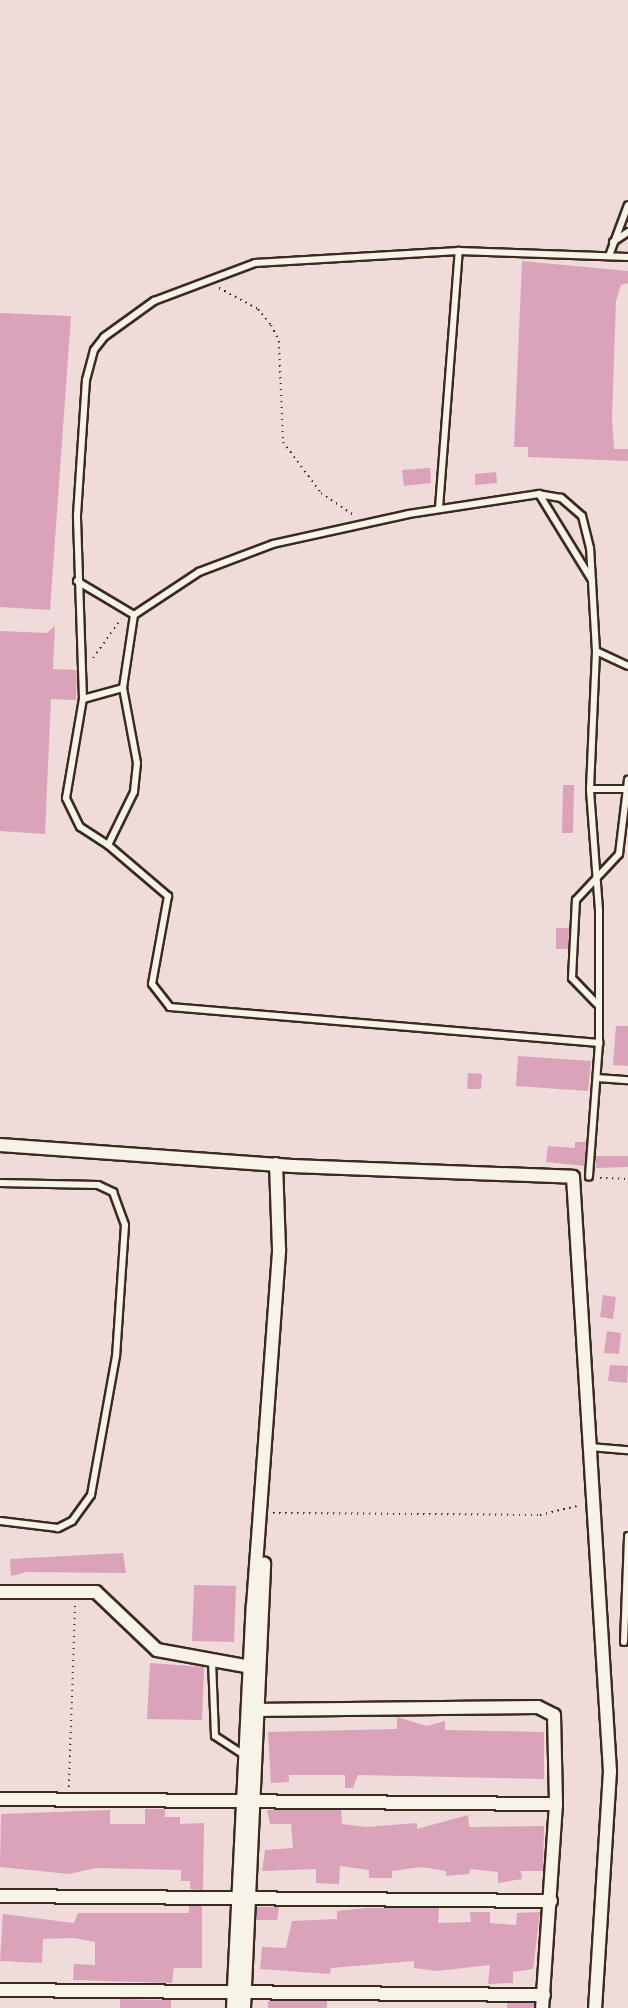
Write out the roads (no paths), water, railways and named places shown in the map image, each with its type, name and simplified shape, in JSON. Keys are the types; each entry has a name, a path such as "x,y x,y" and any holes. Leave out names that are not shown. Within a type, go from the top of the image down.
{"street":[{"path":"0,1145 276,1164 573,1177 588,1447 610,1771 595,2008"},
{"path":"250,1801 246,1756 254,1710 251,1667 268,1425 284,1273 279,1250 276,1164"},
{"path":"0,1592 75,1591 104,1596 157,1650 251,1667"},
{"path":"244,2008 240,1992 257,1606"},
{"path":"254,1710 547,1709 557,1725 556,1804 542,2008"},
{"path":"0,1799 556,1804"},
{"path":"0,1896 551,1901"},
{"path":"0,1990 544,1995"},
{"path":"233,2008 240,1992"}],"lane":[{"path":"609,256 628,205"},
{"path":"613,242 628,232"},
{"path":"439,508 459,251"},
{"path":"599,1043 170,1007 152,984 168,896 108,845 73,820 66,798 83,699 84,669 77,581 86,380 94,350 123,320 202,280 255,263 459,251 628,257"},
{"path":"540,494 592,581"},
{"path":"108,845 131,804 137,763 123,688 134,615 216,562 273,544 439,508 540,494 561,498 582,516 592,581 596,651 590,789 597,879 599,1043 589,1177"},
{"path":"77,581 134,615"},
{"path":"596,651 628,666"},
{"path":"83,699 123,688"},
{"path":"597,1004 572,978 576,900 619,854 628,780"},
{"path":"590,789 627,789"},
{"path":"597,1078 628,1080"},
{"path":"0,1183 98,1185 113,1192 125,1225 116,1356 91,1495 72,1521 58,1528 0,1521"},
{"path":"588,1447 628,1450"},
{"path":"624,1642 628,1536"},
{"path":"212,1660 215,1736 246,1756"}]}
